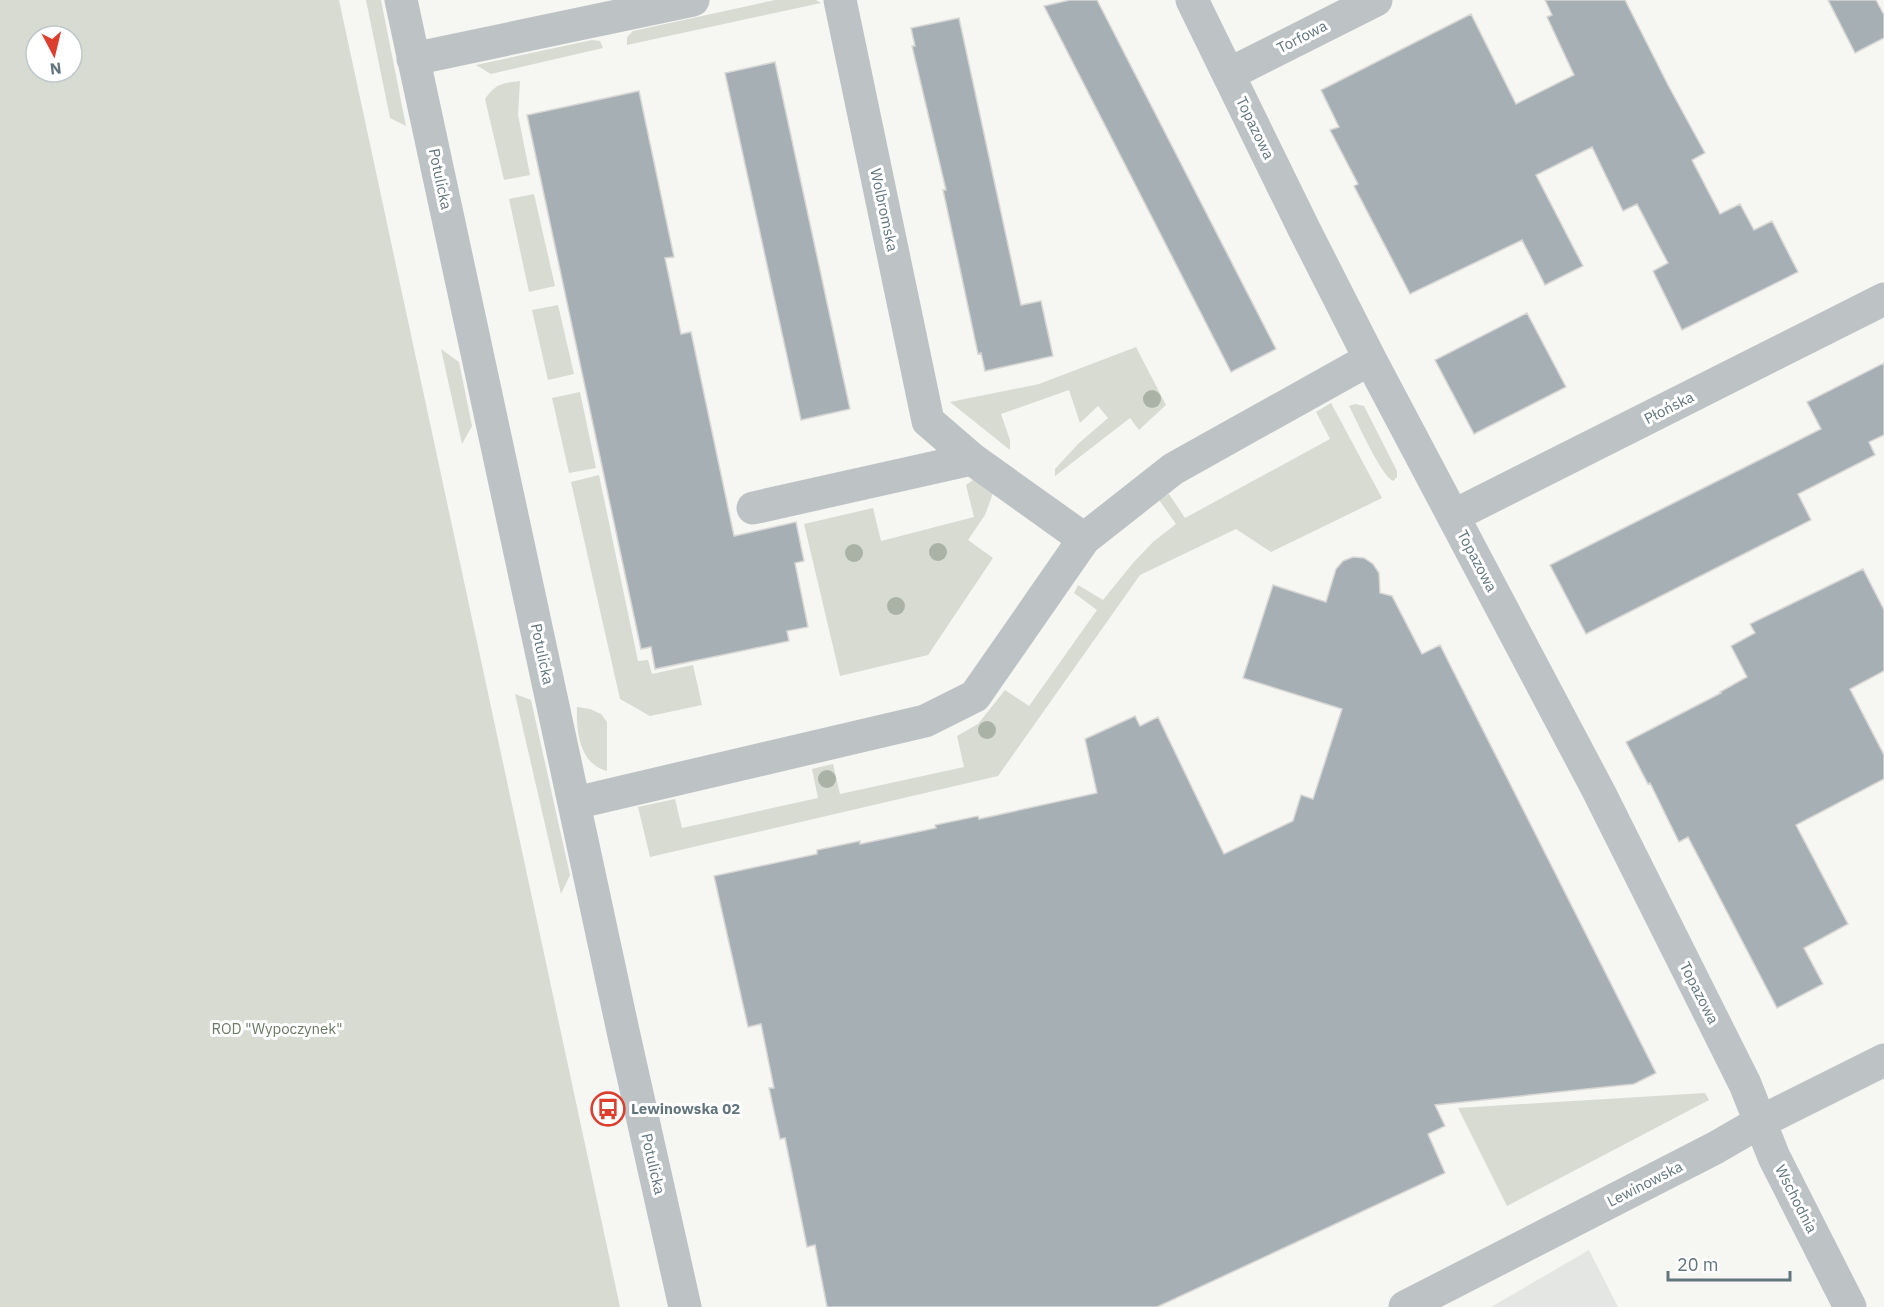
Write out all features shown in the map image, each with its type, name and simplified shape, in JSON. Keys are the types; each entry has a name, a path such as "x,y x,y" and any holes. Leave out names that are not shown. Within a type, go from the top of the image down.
{"street":[{"name":"Potulicka","path":"401,0 623,1031 685,1307"},
{"path":"413,59 693,0"},
{"name":"Wolbromska","path":"840,0 928,421 972,459"},
{"name":"Topazowa","path":"1192,0 1370,359 1610,813 1745,1084 1760,1122"},
{"name":"Torfowa","path":"1229,74 1376,0"},
{"name":"Płońska","path":"1454,516 1884,299"},
{"path":"575,803 925,721 975,696 1083,539 1173,469 1370,359"},
{"path":"753,508 972,459 1083,539"},
{"name":"Lewinowska","path":"1405,1307 1884,1060"},
{"name":"Wschodnia","path":"1760,1122 1774,1157 1850,1307"}],"shaded area":[{"path":"1589,1250 1618,1307 1491,1307"}],"green space":[{"name":"ROD \"Wypoczynek\"","path":"0,0 339,0 620,1307 0,1307"},
{"path":"366,0 381,0 406,126 390,118"},
{"path":"775,0 816,0 821,3 627,45 627,37 633,31"},
{"path":"592,40 600,41 603,48 491,74 476,65"},
{"path":"520,81 518,115 530,175 504,180 485,99 492,90 500,85"},
{"path":"534,194 555,286 529,292 509,199"},
{"path":"558,305 574,374 548,380 532,310"},
{"path":"1136,347 1166,405 1139,430 1130,418 1055,476 1055,469 1078,444 1108,418 1098,406 1080,423 1069,390 1001,414 1010,440 1010,450 950,402 1039,384"},
{"path":"441,349 459,362 472,426 462,444"},
{"path":"580,392 596,468 569,473 552,398"},
{"path":"1331,403 1382,498 1271,552 1236,529 1140,575 998,776 650,857 638,807 675,799 682,828 818,798 812,769 833,764 840,794 964,767 957,736 978,724 1005,690 1029,706 1097,610 1074,593 1078,585 1103,600 1153,542 1176,524 1159,500 1169,494 1185,518 1330,439 1316,412"},
{"path":"1355,404 1364,406 1397,471 1397,477 1393,481 1375,458 1349,406"},
{"path":"599,475 638,661 648,660 652,674 693,665 702,705 650,716 620,699 571,482"},
{"path":"973,480 993,493 985,515 968,540 993,558 928,655 840,676 804,524 873,508 881,541 974,517 966,485"},
{"path":"515,694 531,700 570,875 561,894"},
{"path":"577,707 601,714 607,722 607,771 591,762 585,754 577,727"},
{"path":"1705,1093 1709,1100 1507,1206 1458,1108"}],"building":[{"path":"1070,0 1097,0 1276,349 1231,372 1044,6"},
{"path":"1545,0 1625,0 1705,153 1692,160 1720,214 1740,204 1754,230 1772,221 1798,272 1682,330 1653,271 1668,263 1637,204 1623,211 1592,147 1536,175 1583,266 1545,285 1522,240 1410,294 1354,186 1358,184 1330,130 1339,127 1321,90 1471,14 1516,104 1574,75 1547,17 1552,15"},
{"path":"1828,0 1876,0 1884,15 1884,38 1855,53"},
{"path":"959,18 1021,305 1041,301 1053,356 985,371 981,353 978,354 943,190 946,190 912,46 915,46 911,28"},
{"path":"775,62 850,409 801,420 725,73"},
{"path":"639,91 674,257 665,258 681,334 691,332 734,536 796,522 804,561 795,563 808,627 787,631 789,641 655,669 651,647 641,649 527,115"},
{"path":"1527,313 1566,387 1474,434 1435,360"},
{"path":"1884,363 1884,435 1869,442 1875,455 1798,494 1811,520 1586,634 1550,565 1821,429 1807,402"},
{"path":"1353,557 1364,558 1373,564 1379,573 1380,593 1392,596 1422,654 1440,645 1656,1073 1634,1084 1435,1105 1445,1126 1428,1134 1445,1173 1157,1307 827,1307 815,1245 807,1247 785,1138 780,1139 769,1088 774,1088 761,1024 748,1027 714,876 817,854 817,850 860,841 860,844 936,828 935,825 978,816 979,819 1097,793 1085,739 1135,716 1140,726 1158,717 1224,854 1293,821 1301,795 1313,799 1342,709 1243,678 1273,585 1326,602 1336,569 1343,561"},
{"path":"1863,569 1884,610 1884,671 1850,689 1884,755 1884,779 1796,825 1848,924 1804,948 1823,984 1777,1008 1688,837 1679,842 1650,783 1648,784 1626,742 1747,677 1731,646 1755,633 1750,624"}],"place":[{"name":"Lewinowska 02","path":"608,1109"}]}
